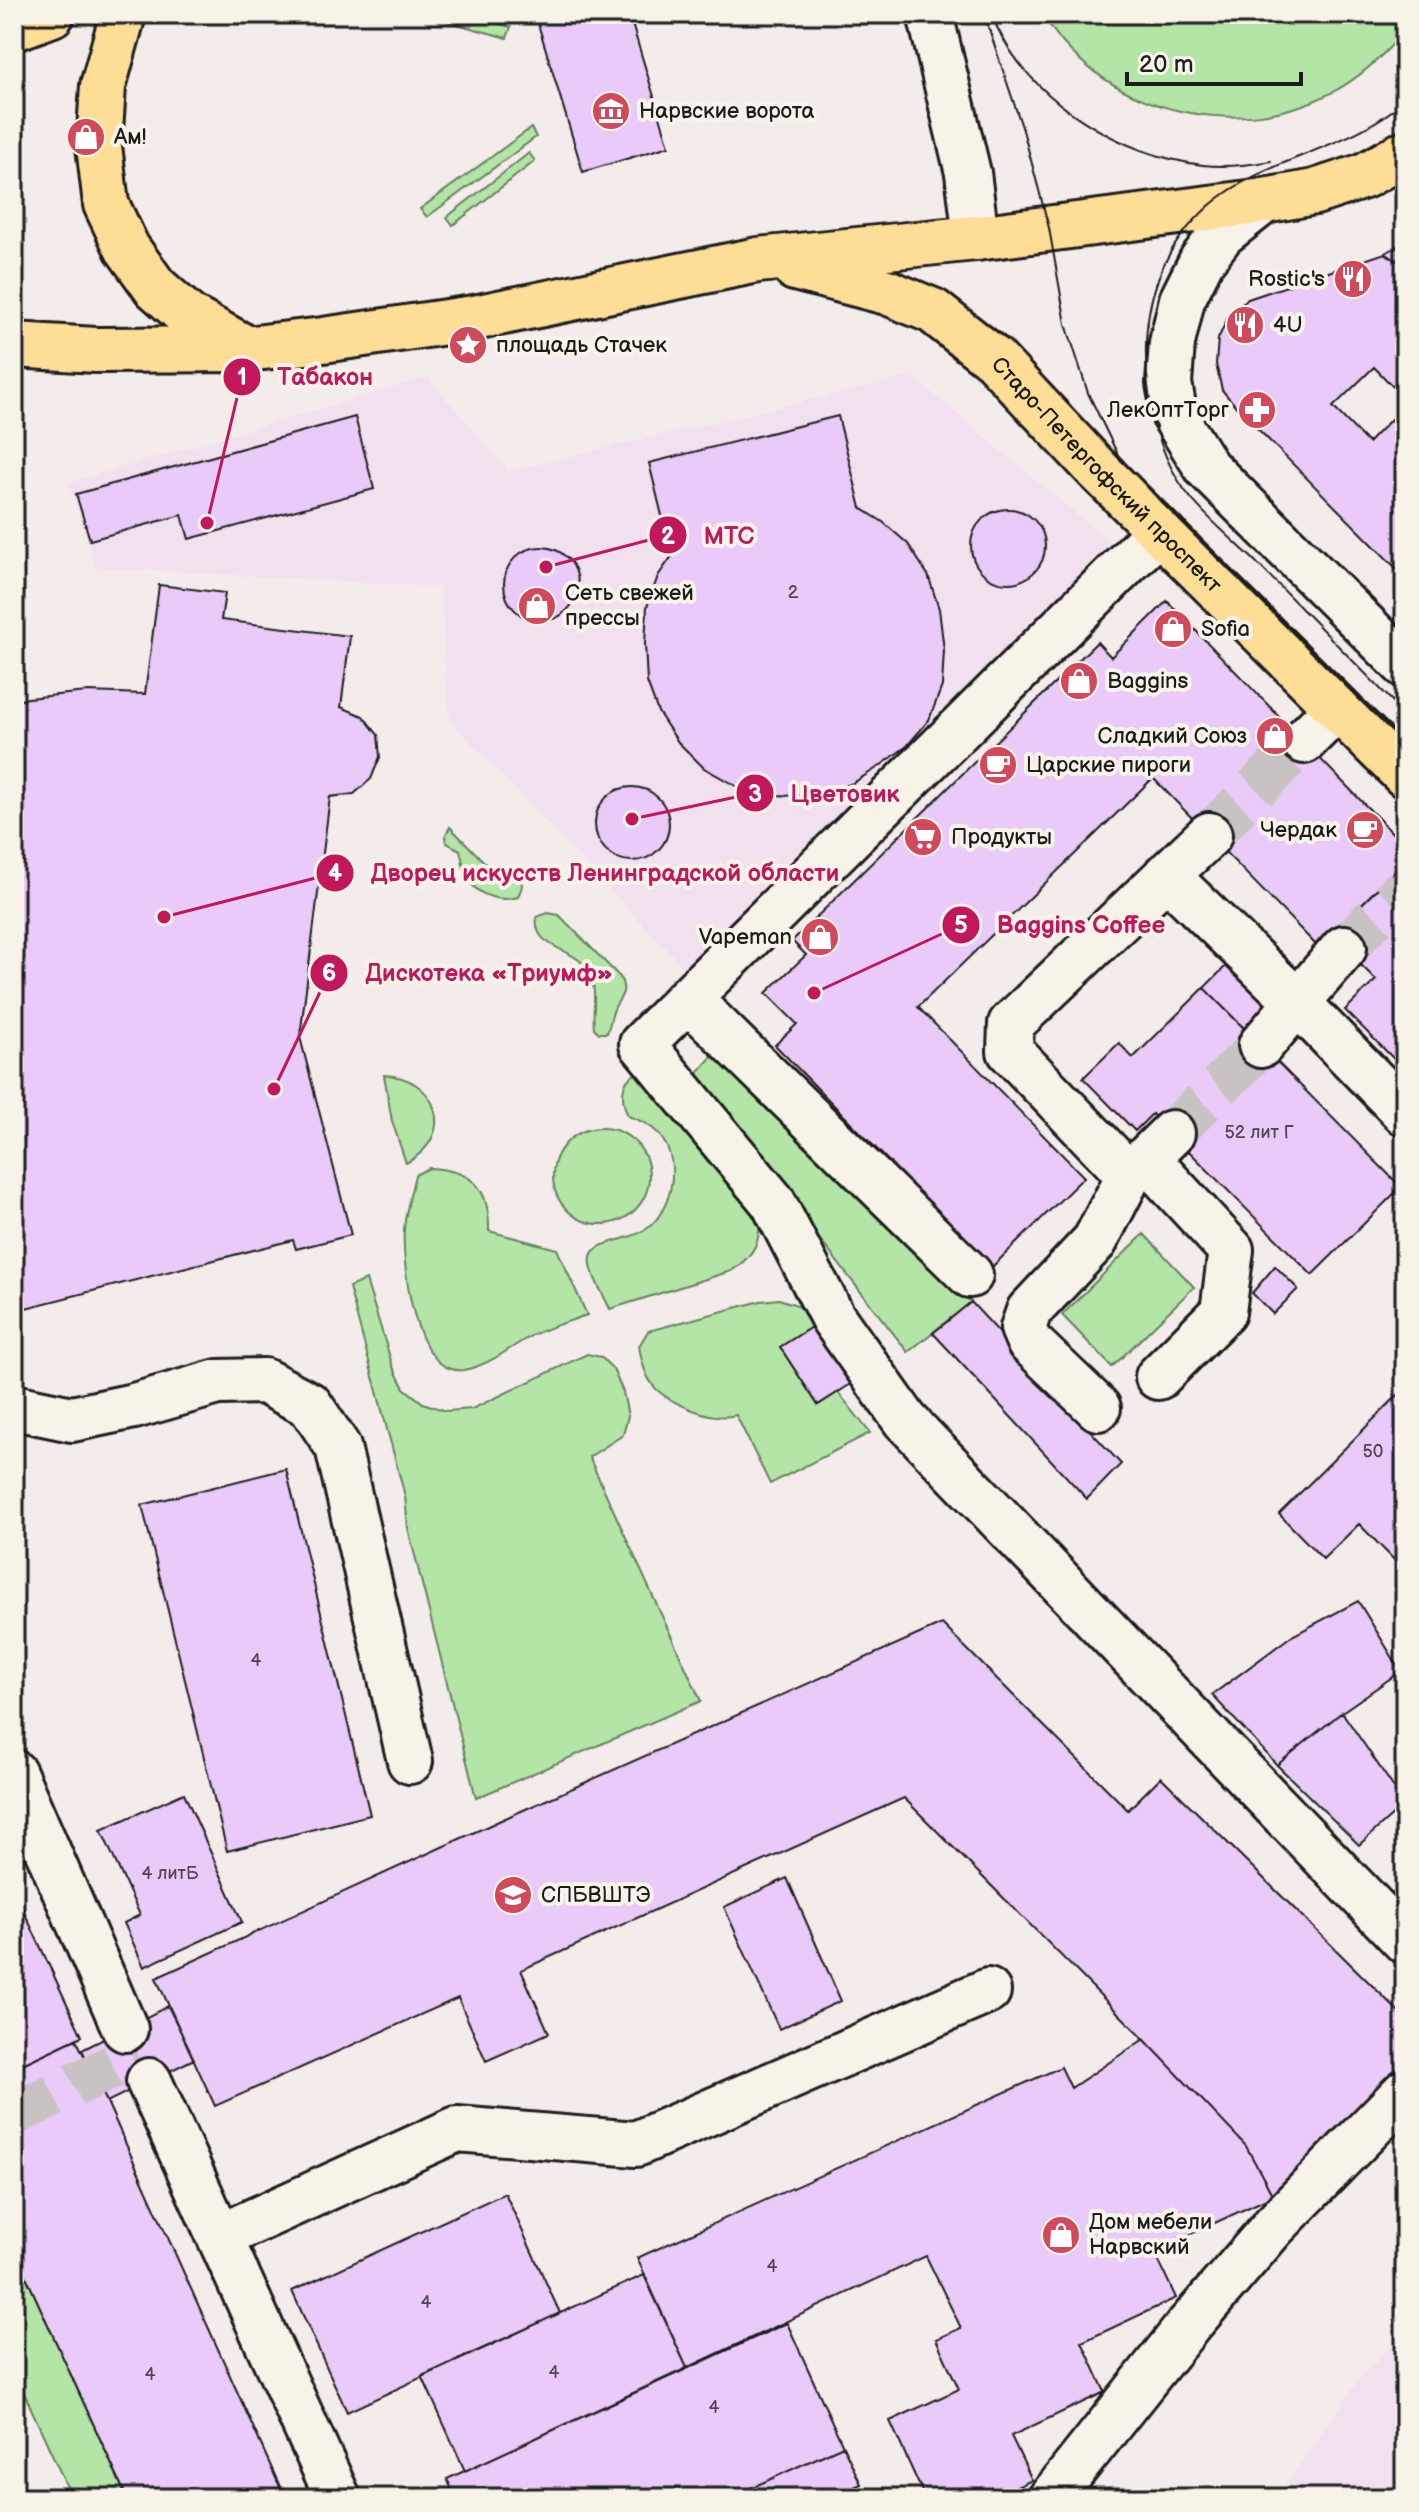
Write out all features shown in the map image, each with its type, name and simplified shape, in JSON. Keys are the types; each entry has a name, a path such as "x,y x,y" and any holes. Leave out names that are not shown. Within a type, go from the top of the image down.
{"main road":[{"path":"14,28 52,14"},
{"path":"123,14 103,86 99,146 106,204 127,248 155,287 189,317 247,349"},
{"path":"14,345 96,350 247,349 474,318 758,260 976,238 1315,192 1364,176 1405,153"},
{"name":"Старо-Петергофский проспект","path":"758,260 858,283 933,311 994,359 1098,470 1405,775"}],"street":[{"path":"930,14 968,173 976,238"},
{"path":"1264,201 1222,234 1202,260 1182,300 1172,343 1169,383 1175,417 1207,468 1405,665"},
{"path":"1159,531 642,1044 773,1202 833,1318 905,1420 1405,1941"},
{"path":"1304,741 1337,708"},
{"path":"1158,1377 1223,1312 1231,1250 1149,1155 1010,1051 1011,1024 1209,835"},
{"path":"1166,875 1297,1002 1405,1113"},
{"path":"1261,1045 1344,948"},
{"path":"685,1001 706,1016 970,1275"},
{"path":"1098,1408 1029,1342 1023,1328 1029,1311 1095,1241 1149,1155"},
{"path":"14,1407 72,1419 134,1406 218,1382 264,1381 310,1405 338,1447 410,1761"},
{"path":"14,1773 125,2029"},
{"path":"221,2236 457,2129 636,2144 988,1991"},
{"path":"149,2081 338,2498"},
{"path":"1051,2498 1188,2326 1274,2226 1405,2092"}],"shaded area":[{"path":"912,376 1117,548 684,968 450,720 440,587 95,567 69,483 428,377 508,471"},
{"path":"1405,2332 1405,2498 1277,2498 1360,2378"}],"green space":[{"path":"421,14 462,14 511,27 507,38"},
{"path":"1042,14 1405,14 1405,23 1403,31 1384,54 1334,91 1295,107 1254,116 1212,116 1171,109 1131,94 1095,73 1064,44"},
{"path":"531,128 536,137 427,217 420,209"},
{"path":"529,153 535,161 453,225 447,217"},
{"path":"450,827 494,872 507,867 520,874 522,886 518,897 491,897 474,887 466,875 460,850 447,843 445,836"},
{"path":"548,913 559,915 620,977 623,993 607,1033 599,1033 594,1028 592,979 583,963 548,942 537,928 537,917"},
{"path":"714,1054 971,1302 908,1352 693,1078"},
{"path":"637,1073 756,1202 759,1233 748,1257 731,1271 610,1309 594,1276 591,1256 599,1247 639,1233 654,1222 667,1201 672,1176 663,1140 648,1125 628,1116 623,1097 624,1086"},
{"path":"384,1075 403,1078 418,1086 429,1097 435,1110 436,1124 432,1139 422,1152 406,1163 392,1121"},
{"path":"601,1128 619,1132 635,1142 645,1158 649,1176 645,1194 635,1210 619,1220 601,1224 583,1220 567,1210 557,1194 553,1176 557,1158 567,1142 583,1132"},
{"path":"429,1168 457,1172 476,1184 486,1203 489,1231 557,1249 587,1315 536,1333 472,1368 446,1367 433,1355 414,1315 404,1246 406,1216 415,1175"},
{"path":"1144,1234 1194,1287 1112,1367 1062,1315"},
{"path":"366,1280 393,1367 404,1388 423,1403 446,1411 472,1409 587,1354 601,1357 613,1369 623,1392 628,1416 623,1435 589,1457 701,1701 476,1798 408,1528 405,1496 349,1287"},
{"path":"779,1299 797,1305 816,1324 780,1347 818,1405 838,1392 870,1433 770,1484 736,1415 704,1413 670,1400 649,1380 639,1346 648,1331"},
{"path":"14,2250 127,2498 72,2498 14,2371"}],"building":[{"name":"Нарвские ворота","path":"535,14 629,14 669,146 583,172"},
{"path":"1405,242 1405,266 1385,253"},
{"path":"1385,253 1405,266 1405,396 1374,367 1333,407 1368,443 1396,414 1405,423 1405,577 1239,410 1222,390 1216,364 1218,339 1229,315 1248,299"},
{"path":"838,416 861,508 908,544 928,575 939,609 944,650 942,686 929,720 907,746 853,783 815,797 776,795 738,787 704,768 678,742 658,712 647,682 647,607 658,576 672,556 649,463"},
{"path":"355,417 374,489 189,539 182,515 90,540 76,494"},
{"path":"1008,509 1029,515 1039,525 1045,546 1039,567 1029,577 1008,583 987,577 977,567 971,546 977,525 987,515"},
{"path":"541,547 562,553 572,563 578,584 572,605 562,615 541,621 520,615 510,605 504,584 510,563 520,553"},
{"path":"159,585 225,593 221,620 350,636 341,707 363,716 378,735 380,757 371,779 354,794 330,797 300,1037 351,1235 296,1249 293,1240 14,1311 14,702 87,692 145,694"},
{"path":"1167,601 1405,846 1405,861 1318,947 1153,778 918,1007 1084,1177 992,1267 775,1045 797,1024 766,993 806,955 792,941 1097,642 1111,657"},
{"path":"632,787 653,793 663,803 669,824 663,845 653,855 632,861 611,855 601,845 595,824 601,803 611,793"},
{"path":"1405,861 1405,1070 1345,1010 1376,980 1331,935"},
{"path":"1230,962 1272,1005 1247,1031 1204,988"},
{"path":"1204,988 1401,1187 1312,1275 1152,1114 1135,1131 1083,1078 1119,1043 1133,1058"},
{"path":"1275,1266 1298,1289 1273,1314 1252,1293"},
{"path":"971,1302 1121,1464 1087,1499 933,1333"},
{"path":"816,1324 854,1382 818,1405 780,1347"},
{"path":"1405,1388 1405,1571 1359,1524 1323,1559 1279,1514"},
{"path":"286,1469 370,1815 227,1851 142,1505"},
{"path":"1358,1601 1401,1671 1342,1712 1277,1765 1212,1695 1290,1637"},
{"name":"СПБВШТЭ","path":"942,1624 1128,1810 1161,1777 1405,2018 1405,2065 1273,2196 1246,2146 904,1798 521,1970 549,2033 486,2061 458,1998 215,2106 156,1978"},
{"path":"1342,1712 1405,1804 1359,1845 1277,1765"},
{"path":"184,1793 242,1922 144,1967 124,1923 140,1915 101,1830"},
{"path":"787,1878 841,2001 779,2029 724,1907"},
{"path":"14,1890 82,2036 14,2068"},
{"path":"168,2006 194,2059 107,2102 82,2050"},
{"path":"76,2039 285,2498 127,2498 14,2250 14,2159 24,2155 14,2134 14,2068"},
{"path":"1144,2039 1246,2146 1273,2196 1154,2251 1176,2298 1082,2342 1105,2392 1011,2436 1032,2480 993,2498 925,2498 890,2421 959,2389 936,2339 961,2328 926,2256 687,2368 637,2258 1061,2067 1071,2088"},
{"path":"505,2193 560,2313 347,2412 292,2291"},
{"path":"644,2275 687,2368 465,2471 422,2376"},
{"path":"787,2323 843,2446 729,2498 456,2498 447,2479"},
{"path":"843,2446 861,2484 830,2498 729,2498"}],"tunnel":[{"path":"1209,835 1304,741"},
{"path":"1344,948 1405,888"},
{"path":"1172,1133 1261,1045"},
{"path":"14,2114 137,2055"}],"tram line":[{"path":"984,14 1023,130 1049,228 1066,324 1088,393 1118,455 1161,502 1405,745"},
{"path":"996,25 1012,53 1032,78 1082,120 1111,137 1141,150 1203,165 1237,166 1271,161"},
{"path":"1405,100 1359,131 1256,176 1209,206 1186,230 1162,268 1151,304 1146,358 1148,387 1161,442 1171,467 1190,498 1405,714"}],"place":[{"name":"Нарвские ворота","path":"611,111"},
{"name":"Ам!","path":"86,137"},
{"name":"Rostic's","path":"1353,279"},
{"name":"4U","path":"1245,325"},
{"name":"площадь Стачек","path":"468,345"},
{"name":"ЛекОптТорг","path":"1257,410"},
{"name":"Табакон","path":"207,523"},
{"name":"МТС","path":"546,567"},
{"name":"Сеть свежей прессы","path":"537,606"},
{"name":"Sofia","path":"1173,629"},
{"name":"Baggins","path":"1079,681"},
{"name":"Сладкий Союз","path":"1275,736"},
{"name":"Царские пироги","path":"998,765"},
{"name":"Цветовик","path":"632,819"},
{"name":"Чердак","path":"1365,830"},
{"name":"Продукты","path":"923,837"},
{"name":"Дворец искусств Ленинградской области","path":"164,917"},
{"name":"Vapeman","path":"820,937"},
{"name":"Baggins Coffee","path":"814,993"},
{"name":"Дискотека «Триумф»","path":"274,1089"},
{"name":"СПБВШТЭ","path":"513,1895"},
{"name":"Дом мебели Нарвский","path":"1061,2235"}]}
